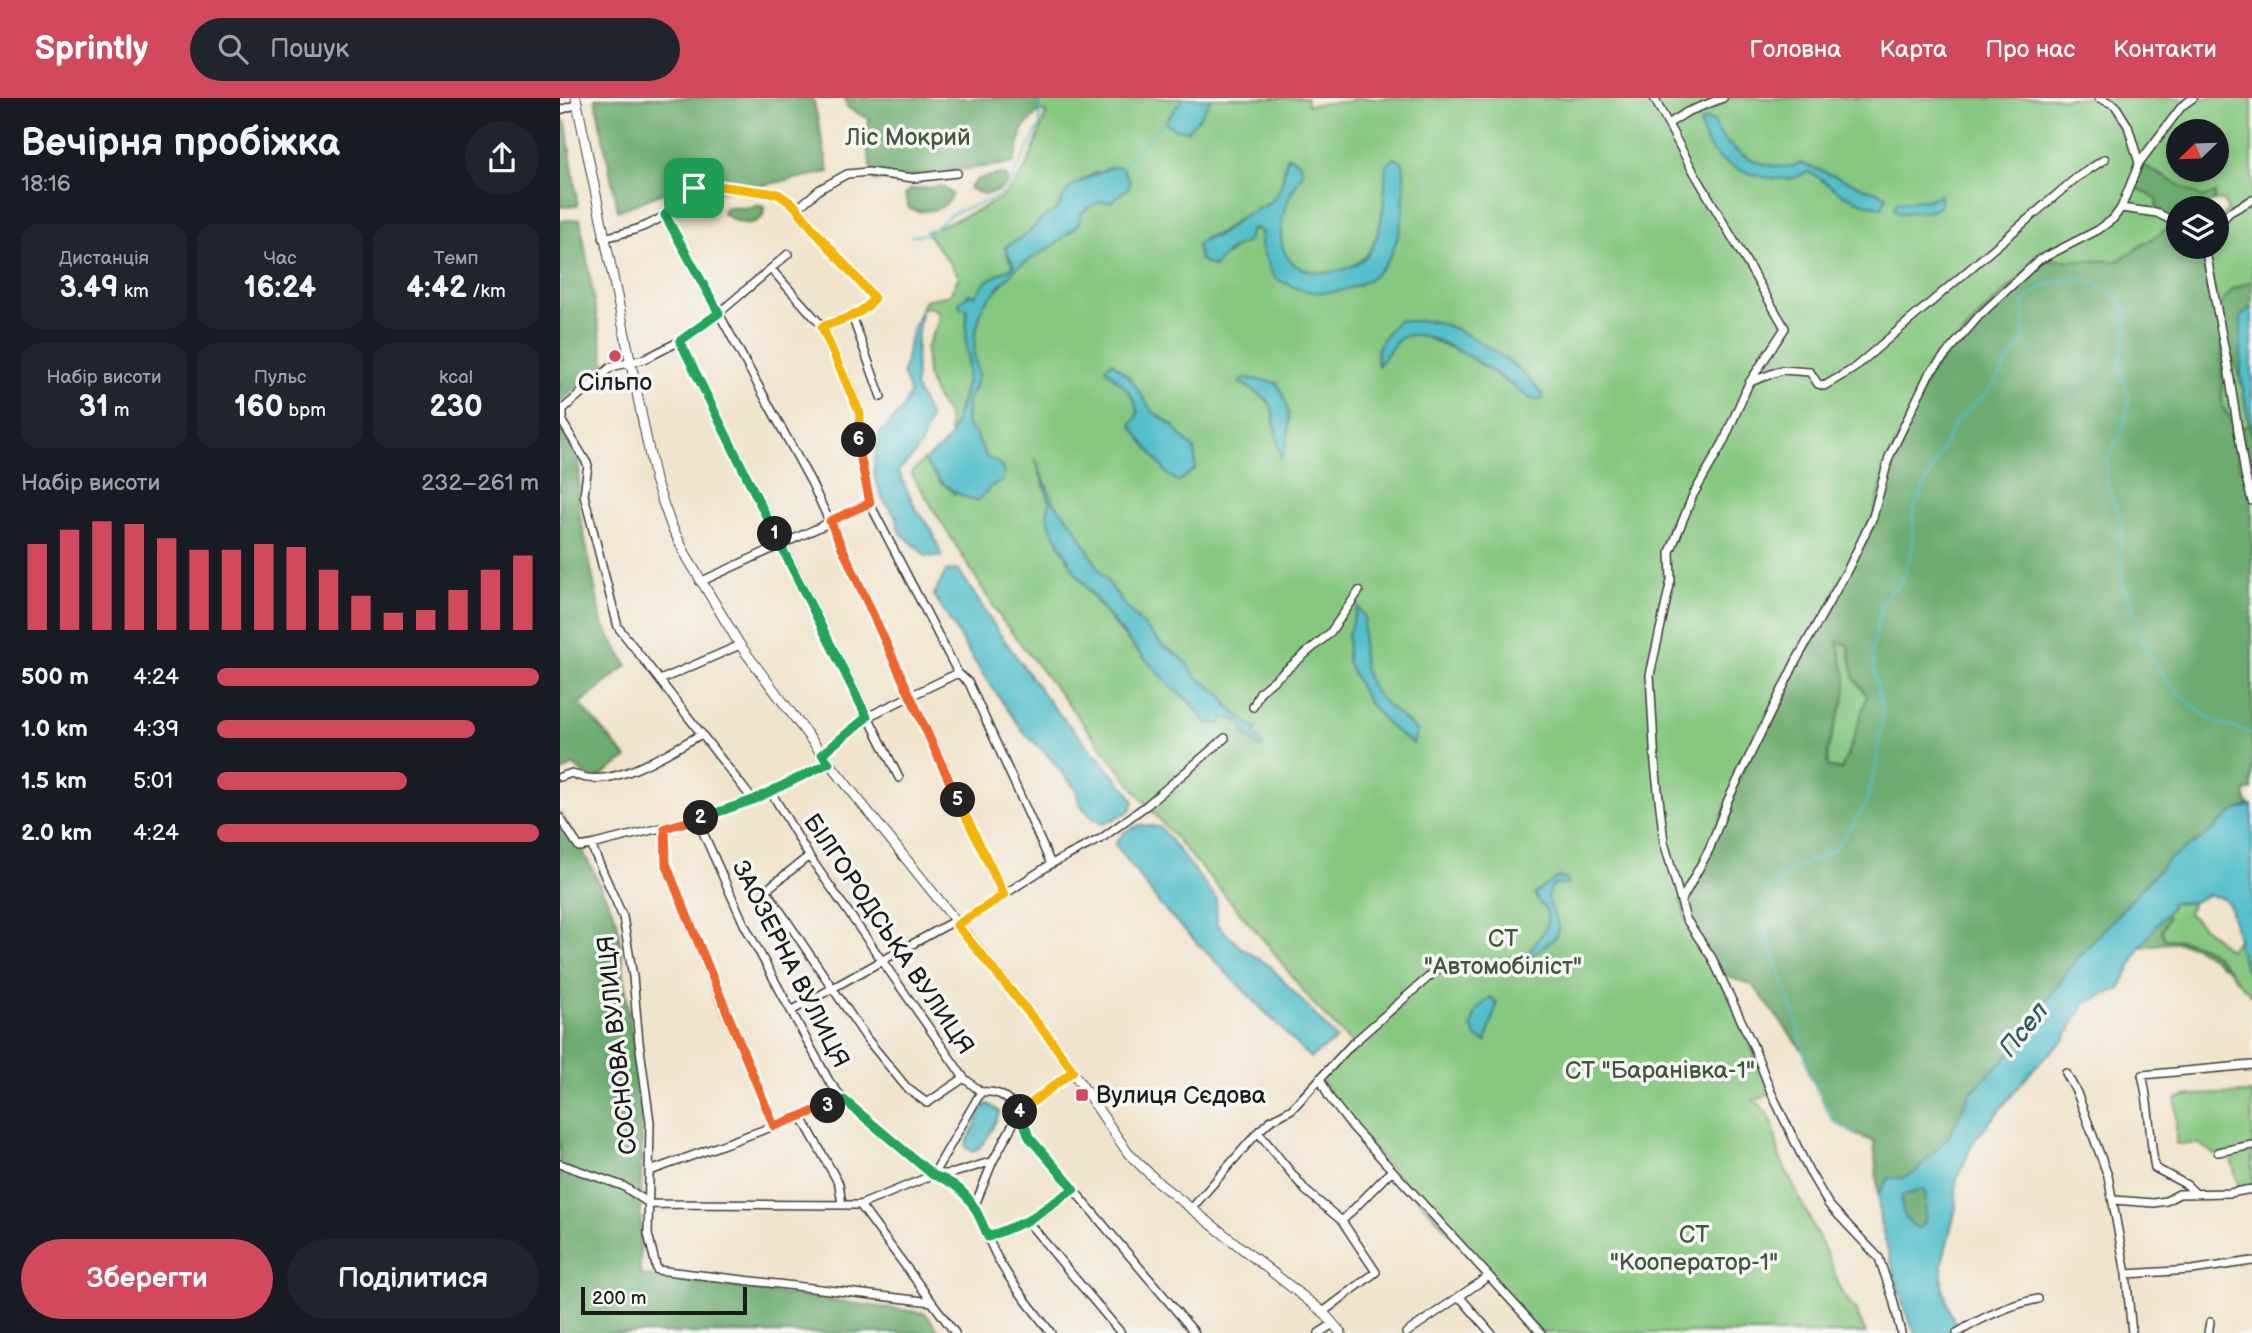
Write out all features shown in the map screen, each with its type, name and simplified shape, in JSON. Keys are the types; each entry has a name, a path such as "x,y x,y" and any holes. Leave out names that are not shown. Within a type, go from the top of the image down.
{"main road":[{"path":"577,101 603,238 655,480 671,525 700,582 740,645 822,754 1051,1040 1128,1153 1160,1184 1323,1312 1341,1333"}],"street":[{"path":"1654,98 1785,328 1749,383 1723,443 1693,495 1670,552 1671,580 1650,675 1664,842 1686,919 1712,958 1809,1171 1829,1205 1879,1258 1901,1333"},
{"path":"1668,124 1687,112 1723,98"},
{"path":"2099,98 2115,104 2128,126 2139,163"},
{"path":"1681,901 1709,850 1728,800 1796,661 1848,569 1873,517 1889,457 1929,374 1979,316 2039,260 2098,230 2113,219 2139,163 2182,106 2193,98"},
{"path":"560,110 577,101"},
{"path":"1749,383 1782,370 1810,372 1818,384 1824,386 1853,369 2076,178 2105,159"},
{"path":"798,208 820,189 847,174 868,173 913,178 957,173"},
{"path":"603,238 635,231 665,215 694,188 704,184 778,194 798,208 874,298 870,306 822,327"},
{"path":"2229,213 2252,200"},
{"path":"2120,208 2157,213 2166,217"},
{"path":"665,215 811,482 1004,895"},
{"path":"753,800 618,627 584,495 588,465 563,424 563,409 611,368 645,359 680,341 719,313 788,254"},
{"path":"2208,259 2252,501"},
{"path":"772,270 822,327 860,414 859,450 870,503 958,673 969,683 1051,864"},
{"path":"852,316 881,397"},
{"path":"680,341 899,778"},
{"path":"700,582 870,503"},
{"path":"1253,707 1259,692 1330,634 1359,591"},
{"path":"660,680 740,645"},
{"path":"822,754 867,717 958,673"},
{"path":"560,777 572,773 584,779 614,776 637,768 702,734"},
{"path":"793,1010 883,959 956,923 1051,864 1102,838 1147,805 1225,738"},
{"path":"560,818 579,847 591,845 665,828 753,800 829,763"},
{"name":"БІЛГОРОДСЬКА ВУЛИЦЯ","path":"771,792 809,856 964,1077 981,1092"},
{"name":"ЗАОЗЕРНА ВУЛИЦЯ","path":"697,819 744,924 793,1010 828,1081 844,1100 933,1175 949,1180 975,1205 997,1258 1051,1333"},
{"path":"665,828 666,863 774,1126"},
{"name":"СОСНОВА ВУЛИЦЯ","path":"591,845 623,917 633,976 650,1122 648,1234 657,1270 932,1302"},
{"path":"809,856 766,890 867,1039 907,1088 927,1103 964,1077"},
{"path":"1192,1208 1258,1132 1270,1121 1292,1109 1352,1044 1439,968"},
{"path":"2196,1194 2188,1185 2155,1168 2148,1125 2147,1094 2141,1075 2252,1065"},
{"path":"975,1205 993,1161 1019,1113 1073,1071"},
{"path":"2066,1073 2077,1093 2108,1176 2126,1274 2132,1333"},
{"path":"1320,1078 1329,1097 1349,1124 1541,1333"},
{"path":"933,1175 981,1092 999,1093 1011,1100 1029,1137 1195,1333"},
{"path":"650,1171 844,1100"},
{"path":"801,1116 839,1184 842,1205"},
{"path":"1258,1132 1306,1191 1342,1221 1376,1272 1323,1312"},
{"path":"2218,1152 2252,1145"},
{"path":"560,1164 624,1186 650,1205 860,1205 933,1175 954,1173 993,1161"},
{"path":"1342,1221 1392,1170"},
{"path":"988,1237 1027,1221 1074,1189"},
{"path":"2113,1200 2154,1203 2166,1201 2179,1194 2252,1189"},
{"path":"860,1205 955,1333"},
{"path":"1027,1221 1121,1333"},
{"path":"2126,1274 2192,1270 2252,1261"},
{"path":"1410,1332 1489,1276"},
{"path":"1459,1296 1491,1333"},
{"path":"1957,1333 1976,1320 2016,1304 2038,1299"},
{"path":"2208,1333 2210,1322"},
{"path":"1319,1333 1333,1324"}],"green space":[{"name":"Ліс Мокрий","path":"595,98 813,98 829,172 754,187 715,191 699,183 679,187 618,211"},
{"name":"Ліс Мокрий","path":"844,98 1039,98 1040,111 1023,128 1014,163 874,181 866,144 869,119 848,108"},
{"path":"1039,98 1307,98 1307,105 1351,101 1352,98 2252,98 2252,281 2233,289 2216,310 2207,259 2229,259 2229,196 2198,196 2174,182 2230,182 2230,119 2166,119 2166,178 2140,163 2131,184 2156,199 2166,210 2166,230 2117,261 2084,262 1873,517 1712,958 1771,1092 1754,1101 1761,1105 1772,1121 1780,1158 1831,1263 1841,1291 1854,1308 1866,1333 1541,1333 1349,1123 1320,1078 1352,1044 1310,1000 1269,946 1147,805 1002,620 911,473 924,460 941,483 949,487 954,494 986,457 976,435 966,424 967,401 978,374 974,355 975,334 983,305 1016,268 1054,245 1077,226 1082,212 1097,203 1112,201 1128,188 1130,182 1123,168 1095,173 1070,187 1057,209 1041,219 1030,232 1005,247 1014,266 986,281 967,309 968,377 951,436 948,415 935,396 927,375 926,348 938,323 938,311 929,307 921,309 925,300 950,295 959,276 926,232 1006,194 1028,162 1046,113 1040,111","holes":["1288,156 1303,172 1287,202 1280,225 1282,248 1295,266 1316,273 1328,273 1340,271 1361,261 1372,246 1379,229 1386,186 1391,255 1294,287 1260,241 1262,232 1254,228 1240,244 1212,266 1204,238 1218,234 1241,217 1271,201 1280,188","1429,321 1473,339 1537,387 1531,399 1467,355 1416,333 1400,338 1404,322","1112,362 1130,379 1152,411 1172,425 1195,451 1194,469 1168,475 1151,451 1132,392","1246,378 1277,383 1281,457 1274,425 1274,408","1038,466 1054,503 1074,525 1098,568 1125,606 1163,646 1182,658 1197,677 1223,696 1204,697 1208,707 1224,717 1206,722 1189,701 1131,644 1098,603 1077,574 1052,528 1046,488"]},
{"path":"560,116 566,123 578,206 560,207"},
{"path":"2139,163 2166,178 2166,182 2173,182 2198,196 2166,196 2166,218 2157,213 2156,199 2131,184"},
{"path":"1001,174 1007,176 1008,182 990,194 969,188 978,179"},
{"path":"941,186 952,194 945,204 927,211 909,208 905,195 909,190"},
{"path":"764,206 763,216 753,223 738,222 722,213 726,207"},
{"path":"580,219 605,364 560,402 560,221"},
{"path":"2166,229 2166,259 2207,259 2217,309 2233,289 2252,281 2252,308 2241,317 2241,377 2230,354 2222,347 2222,406 2232,421 2239,466 2249,479 2242,428 2249,425 2252,438 2252,790 2245,791 2246,801 2250,805 2233,812 2203,838 2168,860 2075,961 2006,1059 1971,1092 1949,1136 1916,1173 1904,1178 1889,1178 1878,1195 1874,1141 1856,1135 1833,1121 1809,1074 1805,1054 1753,985 1719,974 1686,919 1681,901 1709,850 1728,800 1873,517 1889,457 1929,374 1979,316 2039,260 2117,261","holes":["1838,642 1848,645 1855,679 1867,696 1841,770 1828,767 1827,756 1846,691"]},
{"path":"2222,346 2234,363 2244,393 2249,425 2242,428 2250,481 2239,466 2232,421 2222,406"},
{"path":"560,430 563,430 580,458 578,504 602,623 627,665 580,704 627,758 593,781 574,765 560,773"},
{"path":"1838,642 1848,645 1855,679 1867,695 1841,770 1828,767 1826,754 1839,713"},
{"path":"560,813 584,853 617,920 642,1115 640,1275 925,1313 941,1333 560,1333"},
{"path":"2174,902 2193,902 2188,913 2229,950 2238,939 2252,995 2206,950 2196,944 2165,939 2162,931 2168,917 2165,913"},
{"path":"2165,913 2168,917 2162,931 2165,939 2200,946 2215,955 2228,969 2196,948 2181,943 2140,947"},
{"path":"2252,1093 2252,1187 2239,1188 2230,1154 2214,1154 2199,1144 2176,1144 2176,1098"},
{"path":"1923,1189 1926,1210 1919,1229 1904,1215 1902,1196"}],"water":[{"path":"1183,98 1211,98 1187,131 1175,129 1165,122"},
{"path":"1714,121 1727,142 1750,159 1776,166 1801,163 1887,196 1882,208 1848,197 1808,172 1792,178 1778,179 1758,176 1729,165 1714,153 1707,143 1700,122"},
{"path":"1288,156 1299,162 1303,172 1289,197 1283,215 1282,244 1295,265 1319,272 1346,269 1367,255 1373,247 1380,225 1386,166 1394,158 1403,162 1404,207 1400,230 1392,252 1374,276 1361,284 1332,292 1303,290 1280,281 1272,272 1263,252 1262,232 1254,228 1247,242 1231,249 1213,267 1200,260 1197,246 1203,240 1224,232 1243,216 1264,206 1275,197 1282,184"},
{"path":"1111,167 1122,167 1130,182 1128,188 1112,201 1097,203 1082,212 1077,226 1054,245 1016,268 983,305 975,334 974,355 978,374 967,401 966,424 976,435 986,457 1000,464 1004,473 1002,482 993,485 977,501 959,494 941,481 924,460 941,448 951,436 965,393 969,360 966,343 967,309 961,309 959,303 969,294 975,296 986,281 1014,266 1005,247 1030,232 1041,219 1057,209 1070,187"},
{"path":"1940,195 1940,206 1929,212 1898,213 1894,208 1897,202 1927,200"},
{"path":"2250,308 2252,438 2241,377 2241,317"},
{"path":"921,311 915,387 930,417 919,447 898,471 916,509 932,530 942,557 926,556 899,531 897,518 882,498 874,474 880,433 902,410 910,393 903,373 912,331"},
{"path":"1398,320 1431,321 1461,332 1510,362 1544,398 1531,399 1468,356 1449,346 1416,335 1399,339 1378,366 1379,347"},
{"path":"1112,362 1131,379 1152,411 1172,425 1195,451 1195,469 1178,482 1168,475 1131,425 1138,414 1136,406 1126,388 1105,368"},
{"path":"1246,378 1277,383 1286,401 1289,429 1281,458 1270,404 1264,397 1239,382"},
{"path":"1035,458 1054,503 1074,525 1098,568 1125,606 1163,646 1182,658 1197,677 1223,696 1230,709 1257,730 1254,734 1263,746 1260,748 1235,720 1224,717 1221,724 1206,722 1192,703 1173,688 1133,646 1075,572 1051,527 1047,513 1050,503"},
{"path":"959,570 997,630 1053,707 1128,791 1134,802 1129,812 1103,824 1094,820 1079,803 1076,789 1044,751 1024,733 978,667 934,595 946,571"},
{"path":"1358,607 1365,618 1365,672 1382,700 1417,731 1413,744 1390,727 1368,702 1347,662 1348,634"},
{"name":"Псел","path":"2252,805 2252,980 2238,948 2229,904 2223,898 2208,895 2193,902 2171,903 2140,947 2120,989 2085,1003 2065,1039 2035,1067 1973,1142 1956,1182 1956,1208 1942,1263 1942,1285 1958,1328 1950,1333 1915,1333 1905,1311 1880,1221 1878,1195 1889,1178 1904,1178 1916,1172 1949,1136 1971,1092 2006,1059 2075,961 2168,860 2203,838 2233,812","holes":["1923,1189 1926,1193 1925,1222 1919,1229 1904,1215 1902,1196"]},
{"path":"1140,825 1160,827 1216,898 1217,924 1239,946 1270,966 1337,1039 1310,1058 1161,906 1115,844 1125,831"},
{"path":"1558,877 1567,880 1568,885 1554,884 1550,890 1550,906 1559,929 1554,939 1528,958 1533,945 1545,929 1548,916 1545,907 1534,894"},
{"path":"1491,997 1497,1003 1486,1042 1477,1038 1471,1026 1478,1008"},
{"path":"988,1104 999,1111 999,1114 986,1140 973,1152 966,1144 984,1106"}],"waterway":[{"path":"911,236 927,234 953,213 995,198 1009,186 1040,125 1040,98"},
{"path":"1122,167 1165,122"},
{"path":"1856,1135 1833,1121 1809,1074 1795,1016 1760,916 1770,886 1798,867 1835,849 1866,804 1876,766 1883,711 1872,652 1883,600 1903,579 1913,545 1913,510 1954,424 1996,383 2024,340 2023,303 2042,287 2067,278 2091,281 2120,299 2128,319 2120,364 2129,399 2123,430 2107,460 2106,482 2121,522 2122,581 2136,616 2144,648 2175,690 2212,721 2252,734"}],"place":[{"name":"Сільпо","path":"615,356"},
{"name":"Вулиця Сєдова","path":"1082,1095"}],"route":[{"path":"704,184 778,194 798,208 874,298 870,306 822,327 860,414 859,450 870,503 830,521 1004,895 957,925 1073,1071 1019,1113 1029,1137 1074,1189 1027,1221 988,1237 975,1205 949,1180 933,1175 844,1100 774,1126 666,863 665,828 753,800 829,763 822,754 867,717 680,341 719,313 665,215 694,188 704,184"}],"park label":[{"name":"СТ \"Автомобіліст\"","path":"1503,952"},
{"name":"СТ \"Баранівка-1\"","path":"1660,1070"},
{"name":"СТ \"Кооператор-1\"","path":"1694,1248"}]}
